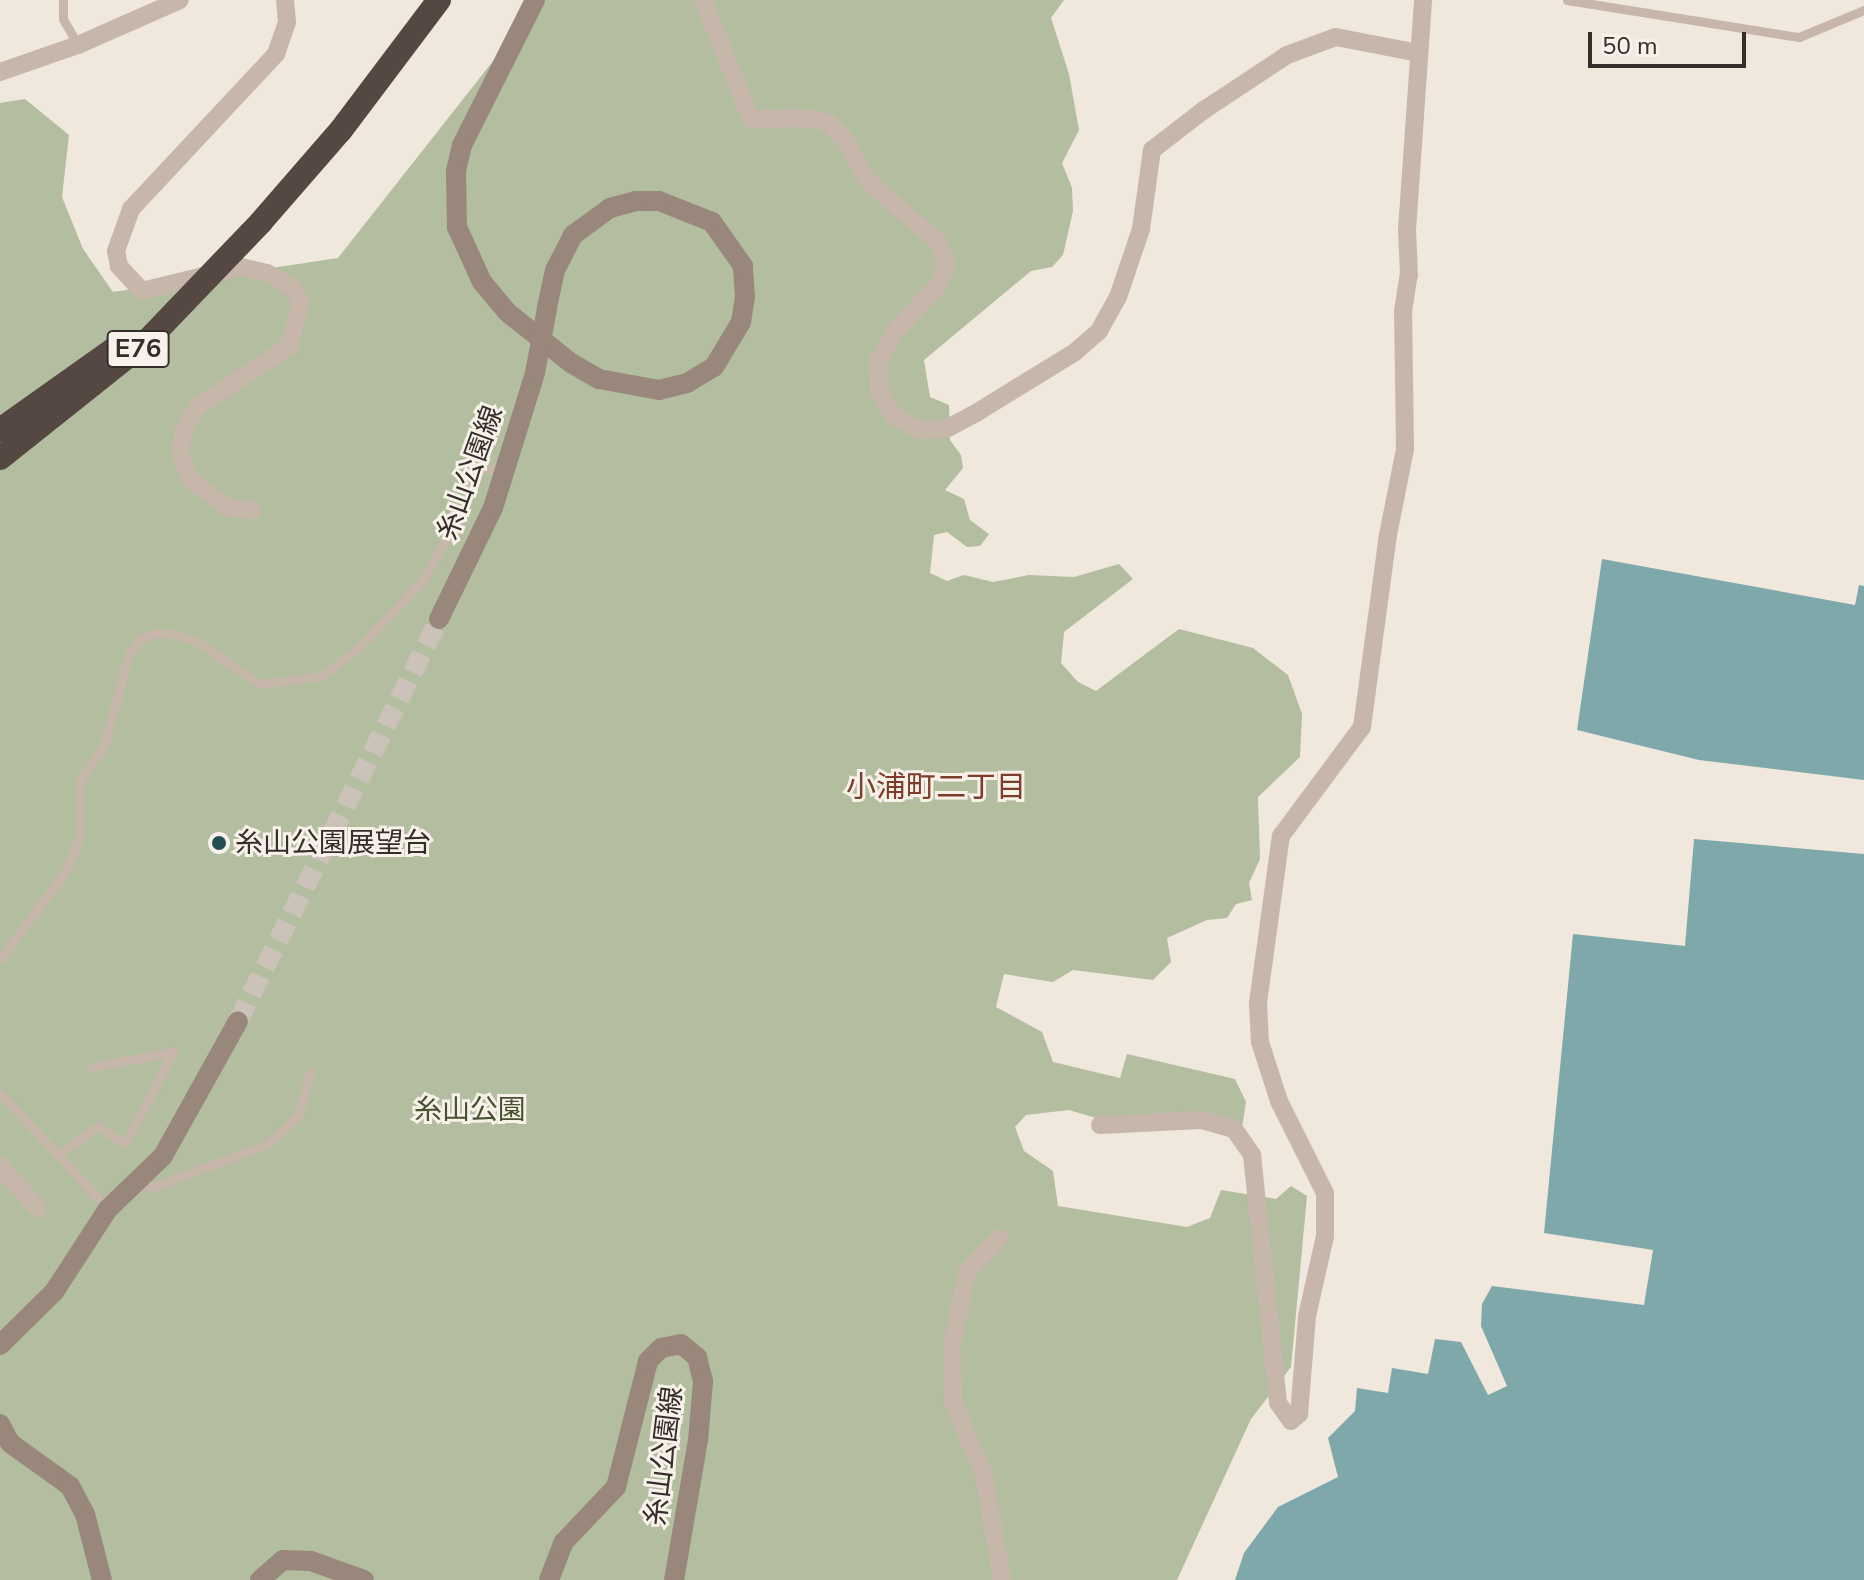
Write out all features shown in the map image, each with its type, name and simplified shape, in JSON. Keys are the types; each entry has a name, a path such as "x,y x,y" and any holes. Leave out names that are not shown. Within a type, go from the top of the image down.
{"highway":[{"name":"E76","path":"0,458 146,342 261,222 341,130 439,0"},
{"name":"E76","path":"0,430 126,340 261,222"}],"main road":[{"name":"糸山公園線","path":"439,619 505,472 535,373 547,309 555,270 573,235 610,208 636,201 659,201 712,222 743,266 745,297 741,322 714,367 687,383 659,390 599,379 571,363 507,312 482,282 457,227 456,172 462,145 535,0"},
{"path":"0,1345 54,1292 108,1209 138,1184 163,1156 238,1021"},
{"name":"糸山公園線","path":"549,1580 563,1543 616,1487 648,1361 661,1348 681,1344 697,1357 703,1381 698,1440 674,1580"},
{"path":"0,1424 10,1443 70,1486 85,1514 102,1580"},
{"path":"260,1580 283,1560 311,1561 364,1580"}],"street":[{"path":"0,72 78,45 180,0"},
{"path":"253,510 228,508 190,479 180,453 184,429 198,406 289,347 301,302 293,288 267,273 240,267 142,291 119,266 116,251 131,209 276,54 287,22 285,0"},
{"path":"703,0 751,119 806,118 829,123 844,138 869,182 939,243 946,263 940,283 895,332 878,360 879,391 886,404 894,416 919,430 946,429 976,413 1075,352 1099,331 1118,297 1141,229 1152,150 1194,118 1287,55 1336,37 1418,53"},
{"path":"1100,1125 1202,1120 1234,1129 1252,1155 1278,1403 1291,1421 1299,1414 1307,1316 1325,1236 1325,1193 1279,1101 1260,1042 1258,1003 1281,836 1362,727 1388,535 1405,449 1403,311 1409,275 1407,230 1423,0"},
{"path":"0,1166 38,1209"},
{"path":"999,1238 967,1271 952,1344 953,1402 984,1475 1002,1580"}],"lane":[{"path":"63,0 63,19 78,45"},
{"path":"1567,0 1799,37 1864,10"},
{"path":"0,959 66,871 79,839 80,780 104,746 129,654 140,639 154,633 175,634 199,643 259,684 322,676 357,649 423,580 460,514 478,467 505,472"},
{"path":"58,1155 98,1126 125,1144 173,1052 91,1067"},
{"path":"138,1184 153,1187 268,1144 298,1116 310,1073"},
{"path":"0,1093 108,1209"}],"green space":[{"name":"糸山公園","path":"541,0 1064,0 1051,18 1069,74 1079,130 1062,163 1072,188 1073,211 1063,255 1052,267 1031,271 924,360 930,397 949,405 950,440 961,455 963,468 945,490 964,499 970,520 989,534 980,546 967,547 947,532 934,535 930,573 947,581 964,575 993,582 1029,575 1074,577 1119,564 1133,579 1064,632 1061,663 1078,682 1096,691 1179,629 1253,648 1288,675 1302,714 1300,757 1258,797 1260,859 1249,883 1252,900 1236,904 1227,918 1207,920 1167,938 1171,962 1153,980 1073,970 1053,982 1004,974 996,1007 1042,1032 1053,1062 1120,1078 1127,1054 1235,1079 1246,1102 1242,1128 1099,1119 1069,1110 1026,1115 1015,1127 1024,1151 1053,1171 1058,1206 1187,1227 1210,1218 1221,1190 1276,1199 1291,1186 1307,1196 1291,1367 1251,1419 1177,1580 0,1580 0,103 25,99 69,135 62,197 83,249 113,292 338,258"}],"water":[{"path":"1602,559 1855,605 1859,585 1864,586 1864,780 1699,760 1577,730"},
{"path":"1694,839 1864,854 1864,1580 1235,1580 1244,1553 1278,1507 1338,1477 1328,1438 1355,1411 1357,1388 1388,1393 1392,1368 1428,1374 1435,1339 1461,1342 1488,1395 1507,1386 1481,1326 1482,1304 1492,1286 1644,1305 1653,1250 1544,1233 1573,934 1685,946"}],"tunnel":[{"path":"238,1021 439,619"}],"place":[{"name":"糸山公園展望台","path":"219,843"}],"district":[{"name":"小浦町二丁目","path":"936,788"}]}
